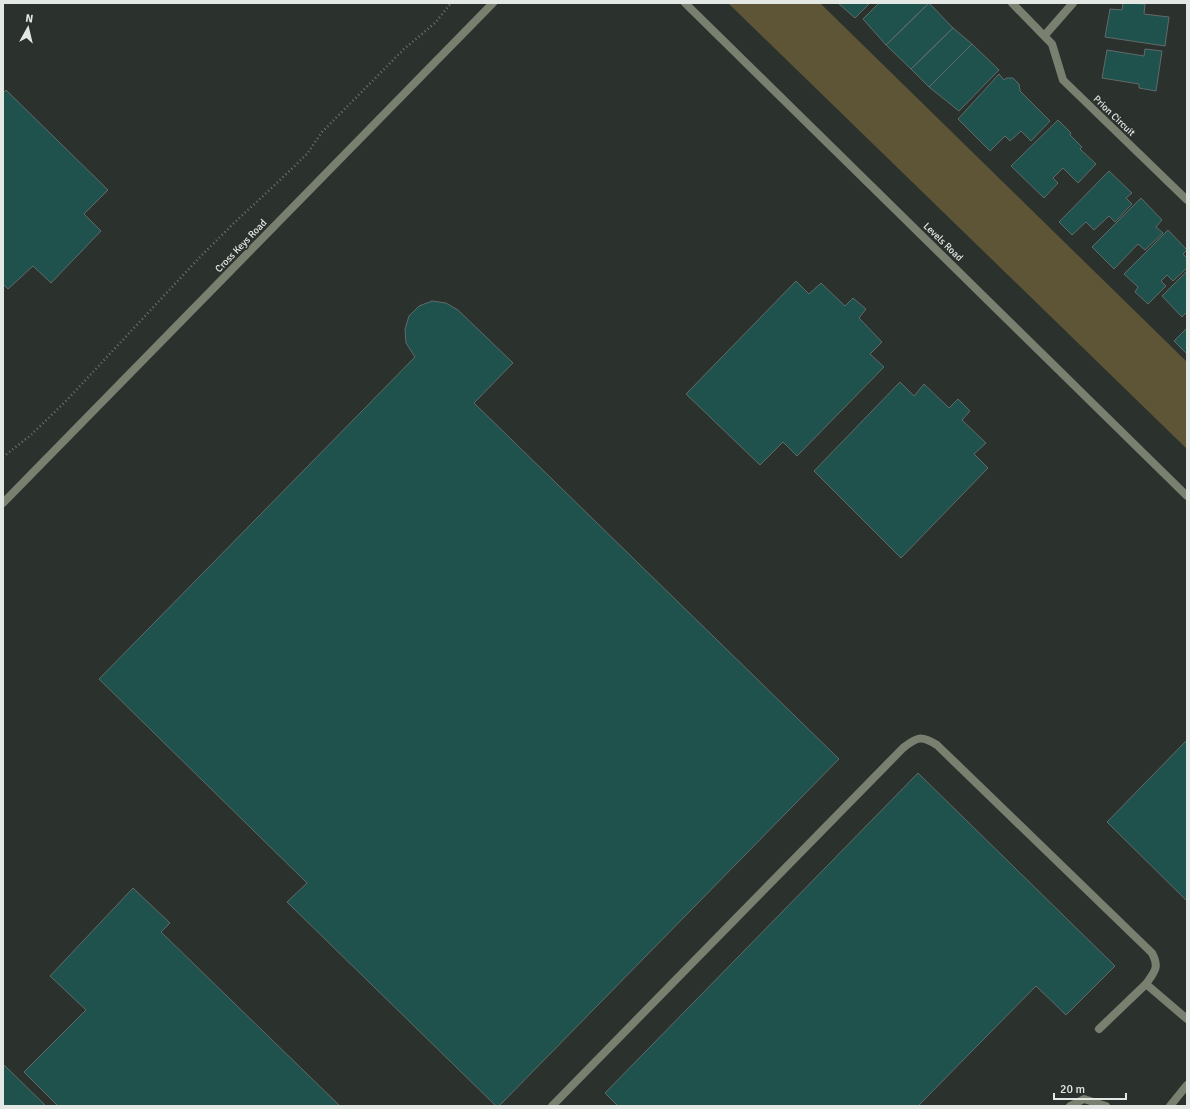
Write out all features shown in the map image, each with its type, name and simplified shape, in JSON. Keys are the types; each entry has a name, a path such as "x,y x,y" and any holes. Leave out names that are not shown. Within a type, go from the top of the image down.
{"street":[{"name":"Cross Keys Road","path":"3,503 493,3"},
{"name":"Levels Road","path":"685,3 1187,496"},
{"name":"Prion Circuit","path":"1012,3 1045,35 1052,44 1063,80 1187,200"},
{"path":"1045,35 1073,3"},
{"path":"554,1105 902,748 919,738 928,739 937,745 1152,954 1156,961 1156,969 1146,984 1099,1029"},
{"path":"1146,984 1187,1019"},
{"path":"1170,1106 1187,1086"},
{"path":"1070,1106 1084,1099 1106,1106"}],"path":[{"path":"3,457 31,435 66,401 200,257 234,222 307,154 322,132 404,49 436,23 451,3"}],"shaded area":[{"path":"728,3 820,3 1187,362 1187,449"}],"building":[{"path":"838,3 870,3 855,18"},
{"path":"879,3 929,3 886,45 863,19"},
{"path":"929,3 953,28 911,69 886,45"},
{"path":"1123,3 1145,4 1144,14 1169,17 1165,46 1105,37 1110,9 1122,10"},
{"path":"953,28 972,44 929,87 911,69"},
{"path":"972,44 999,70 959,111 929,87"},
{"path":"1145,49 1162,51 1156,91 1139,88 1139,84 1102,78 1107,50 1144,56"},
{"path":"999,74 1004,80 1006,78 1013,78 1019,84 1020,91 1050,121 1031,141 1021,131 1010,141 1005,136 990,151 958,119"},
{"path":"6,90 108,190 84,214 101,231 51,283 33,266 8,289 3,284 3,93"},
{"path":"1058,120 1082,147 1080,149 1096,164 1078,183 1063,168 1053,178 1058,183 1044,198 1011,166"},
{"path":"1109,171 1132,193 1126,198 1132,204 1115,222 1109,216 1094,230 1086,222 1072,235 1059,222"},
{"path":"1141,198 1162,220 1156,227 1163,233 1145,250 1138,244 1114,269 1092,247"},
{"path":"1168,230 1187,250 1183,254 1187,258 1187,268 1173,281 1167,275 1161,281 1166,286 1148,304 1135,292 1138,287 1124,274"},
{"path":"1187,271 1187,312 1182,317 1162,296"},
{"path":"796,281 809,294 821,283 845,306 853,298 866,309 859,318 882,342 870,354 884,367 797,456 783,442 760,465 686,394"},
{"path":"432,301 446,303 458,310 513,363 474,403 839,759 499,1106 496,1106 287,902 307,883 99,679 415,357 406,343 405,329 409,316 419,306"},
{"path":"1187,328 1187,352 1186,353 1174,341"},
{"path":"900,382 914,396 924,384 949,408 958,399 970,411 962,420 986,443 974,454 988,468 901,558 814,471"},
{"path":"1187,740 1187,901 1107,822"},
{"path":"918,773 1115,966 1066,1015 1036,986 918,1106 618,1106 605,1093"},
{"path":"133,888 170,923 161,932 340,1106 58,1106 24,1072 86,1010 50,976"},
{"path":"3,1064 46,1106 3,1106"}]}
